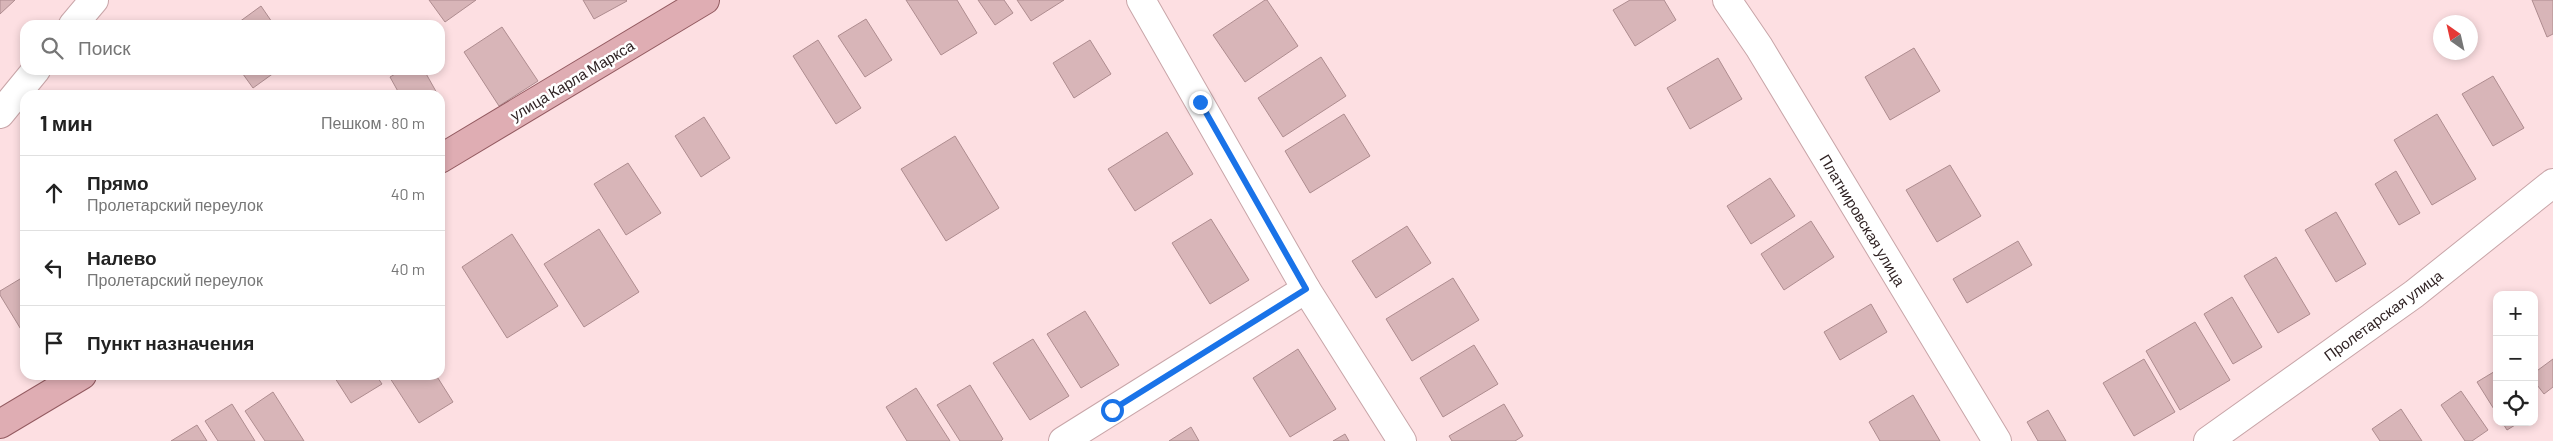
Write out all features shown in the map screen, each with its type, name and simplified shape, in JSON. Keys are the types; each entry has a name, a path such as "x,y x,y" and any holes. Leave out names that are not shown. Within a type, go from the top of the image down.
{"main road":[{"name":"улица Карла Маркса","path":"445,156 704,0"},
{"path":"0,424 74,380"}],"street":[{"path":"77,20 94,0"},
{"path":"1142,0 1306,289 1402,441"},
{"name":"Платнировская улица","path":"1727,0 1759,47 1997,441"},
{"path":"0,114 32,75"},
{"name":"Пролетарская улица","path":"2208,441 2414,294 2553,183"},
{"path":"1063,441 1306,289"}],"building":[{"path":"0,0 15,0 0,14"},
{"path":"429,0 476,0 445,22"},
{"path":"583,0 626,0 627,1 594,19"},
{"path":"906,0 957,0 977,33 941,55"},
{"path":"978,0 1004,0 1013,13 995,25"},
{"path":"1017,0 1064,0 1031,21"},
{"path":"1267,0 1298,46 1245,82 1213,35"},
{"path":"1630,0 1664,0 1676,20 1635,46 1613,10"},
{"path":"2532,0 2553,0 2553,34 2547,37"},
{"path":"261,6 271,20 242,20"},
{"path":"866,19 892,60 865,77 838,36"},
{"path":"502,27 538,81 499,106 464,52"},
{"path":"818,40 861,108 836,124 793,56"},
{"path":"1090,40 1111,74 1074,98 1053,63"},
{"path":"1914,48 1940,91 1890,120 1865,77"},
{"path":"1321,57 1346,96 1283,137 1258,98"},
{"path":"1718,58 1742,99 1690,129 1667,88"},
{"path":"244,75 271,75 253,88"},
{"path":"393,75 427,75 435,90 397,90 390,77"},
{"path":"2493,76 2524,128 2493,146 2462,94"},
{"path":"1344,114 1370,156 1310,193 1285,151"},
{"path":"2437,114 2476,179 2432,205 2394,140"},
{"path":"704,117 730,158 701,177 675,136"},
{"path":"1167,132 1193,174 1135,211 1108,169"},
{"path":"955,136 999,208 946,241 901,169"},
{"path":"628,163 661,213 626,235 594,184"},
{"path":"1950,165 1981,216 1937,242 1906,190"},
{"path":"2396,171 2420,213 2399,225 2375,184"},
{"path":"1770,178 1795,216 1751,244 1727,206"},
{"path":"2336,212 2366,264 2336,282 2305,230"},
{"path":"1211,219 1249,280 1210,304 1172,243"},
{"path":"1811,221 1834,257 1784,290 1761,254"},
{"path":"1407,226 1431,263 1376,298 1352,261"},
{"path":"599,229 639,292 584,327 544,264"},
{"path":"512,234 558,306 507,338 462,267"},
{"path":"2018,241 2032,265 1967,303 1953,279"},
{"path":"2276,257 2310,314 2278,333 2244,276"},
{"path":"1453,278 1479,320 1412,361 1386,319"},
{"path":"20,279 20,328 0,295 0,291"},
{"path":"2232,297 2262,347 2233,364 2204,314"},
{"path":"1871,304 1887,332 1840,360 1824,332"},
{"path":"1085,311 1119,365 1081,388 1047,334"},
{"path":"2195,322 2230,380 2180,410 2146,351"},
{"path":"1033,339 1069,396 1030,420 993,363"},
{"path":"1474,345 1498,384 1443,417 1420,378"},
{"path":"1298,349 1336,409 1290,437 1253,378"},
{"path":"2144,359 2175,412 2134,436 2103,383"},
{"path":"2553,359 2553,387 2544,394 2538,386 2538,370"},
{"path":"2493,372 2493,408 2477,382"},
{"path":"336,380 379,380 382,384 351,403"},
{"path":"391,380 439,380 453,402 419,423"},
{"path":"970,385 1003,439 1001,441 960,441 937,405"},
{"path":"916,388 950,441 907,441 886,407"},
{"path":"2461,391 2488,430 2472,441 2465,441 2441,405"},
{"path":"273,392 304,441 265,441 245,411"},
{"path":"1913,395 1940,441 1880,441 1869,422"},
{"path":"232,404 255,441 218,441 205,421"},
{"path":"1504,404 1523,436 1515,441 1452,441 1449,436"},
{"path":"2401,409 2422,441 2380,441 2372,429"},
{"path":"2048,410 2066,441 2038,441 2027,422"},
{"path":"197,425 207,441 171,441"},
{"path":"2504,426 2514,426 2507,430"},
{"path":"1191,427 1199,441 1169,441"},
{"path":"1345,434 1349,441 1333,441"}],"route":[{"path":"1112,410 1306,289 1200,102"}]}
